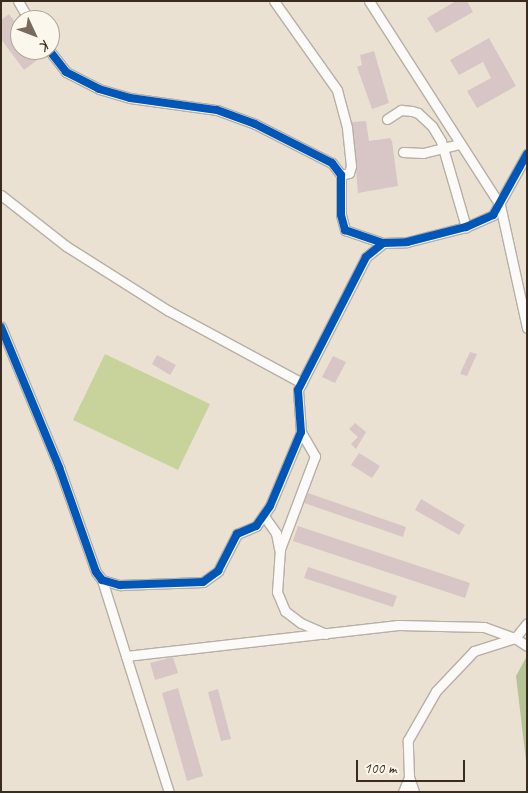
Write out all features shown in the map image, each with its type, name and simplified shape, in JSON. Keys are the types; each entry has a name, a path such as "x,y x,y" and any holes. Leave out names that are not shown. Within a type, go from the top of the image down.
{"street":[{"path":"274,1 337,90 347,128 351,166 349,173 341,175"},
{"path":"369,1 500,205 527,328"},
{"path":"57,60 66,72 99,89 130,98 217,110 316,154 332,163 341,175 341,215 345,230 383,243 407,242 466,227 494,215 527,154"},
{"path":"388,119 402,110 418,113 432,126 443,148 466,227"},
{"path":"403,152 412,154 460,144"},
{"path":"1,195 66,246 168,310 302,383"},
{"path":"326,634 302,623 285,611 276,592 280,549 316,456 302,432 298,390 366,257 383,243"},
{"path":"1,327 59,467 96,572 102,580 169,792"},
{"path":"102,580 120,585 203,582 218,571 237,534 256,526 264,516 302,432"},
{"path":"264,516 276,533 280,549"},
{"path":"414,792 409,777 408,740 436,692 474,651 515,638 527,623"},
{"path":"126,656 398,625 484,628 515,638 527,646"},
{"path":"403,792 409,777"}],"green space":[{"path":"105,354 210,404 178,470 73,420"},
{"path":"527,656 527,769 516,676"}],"building":[{"path":"456,1 467,1 473,12 436,33 427,18"},
{"path":"9,14 10,15 10,51 1,39 1,20"},
{"path":"489,38 516,86 477,108 467,91 491,78 483,62 459,75 450,60"},
{"path":"374,51 389,103 372,109 357,67 362,65 360,55"},
{"path":"17,60 37,60 24,70"},
{"path":"366,121 369,141 390,138 392,141 398,186 358,193 352,122"},
{"path":"470,352 477,354 467,376 460,374"},
{"path":"157,355 176,365 170,375 152,364"},
{"path":"333,356 346,362 335,383 322,377"},
{"path":"355,423 366,432 356,449 351,444 358,437 349,429"},
{"path":"359,453 380,466 372,478 351,465"},
{"path":"308,493 406,527 403,537 304,503"},
{"path":"421,499 465,525 459,535 415,510"},
{"path":"298,526 470,583 465,598 293,541"},
{"path":"308,567 397,596 393,607 304,578"},
{"path":"173,657 178,673 155,680 150,663"},
{"path":"178,688 203,776 187,781 162,693"},
{"path":"218,689 231,739 221,741 208,692"}],"cycle path":[{"path":"57,60 66,72 99,89 130,98 217,110 255,124 332,163 341,175 341,215 345,230 383,243 407,242 466,227 493,215 527,154"},
{"path":"1,327 59,467 96,572 102,580 120,585 203,582 218,571 237,534 256,526 270,506 301,432 298,390 366,257 383,243"}]}
